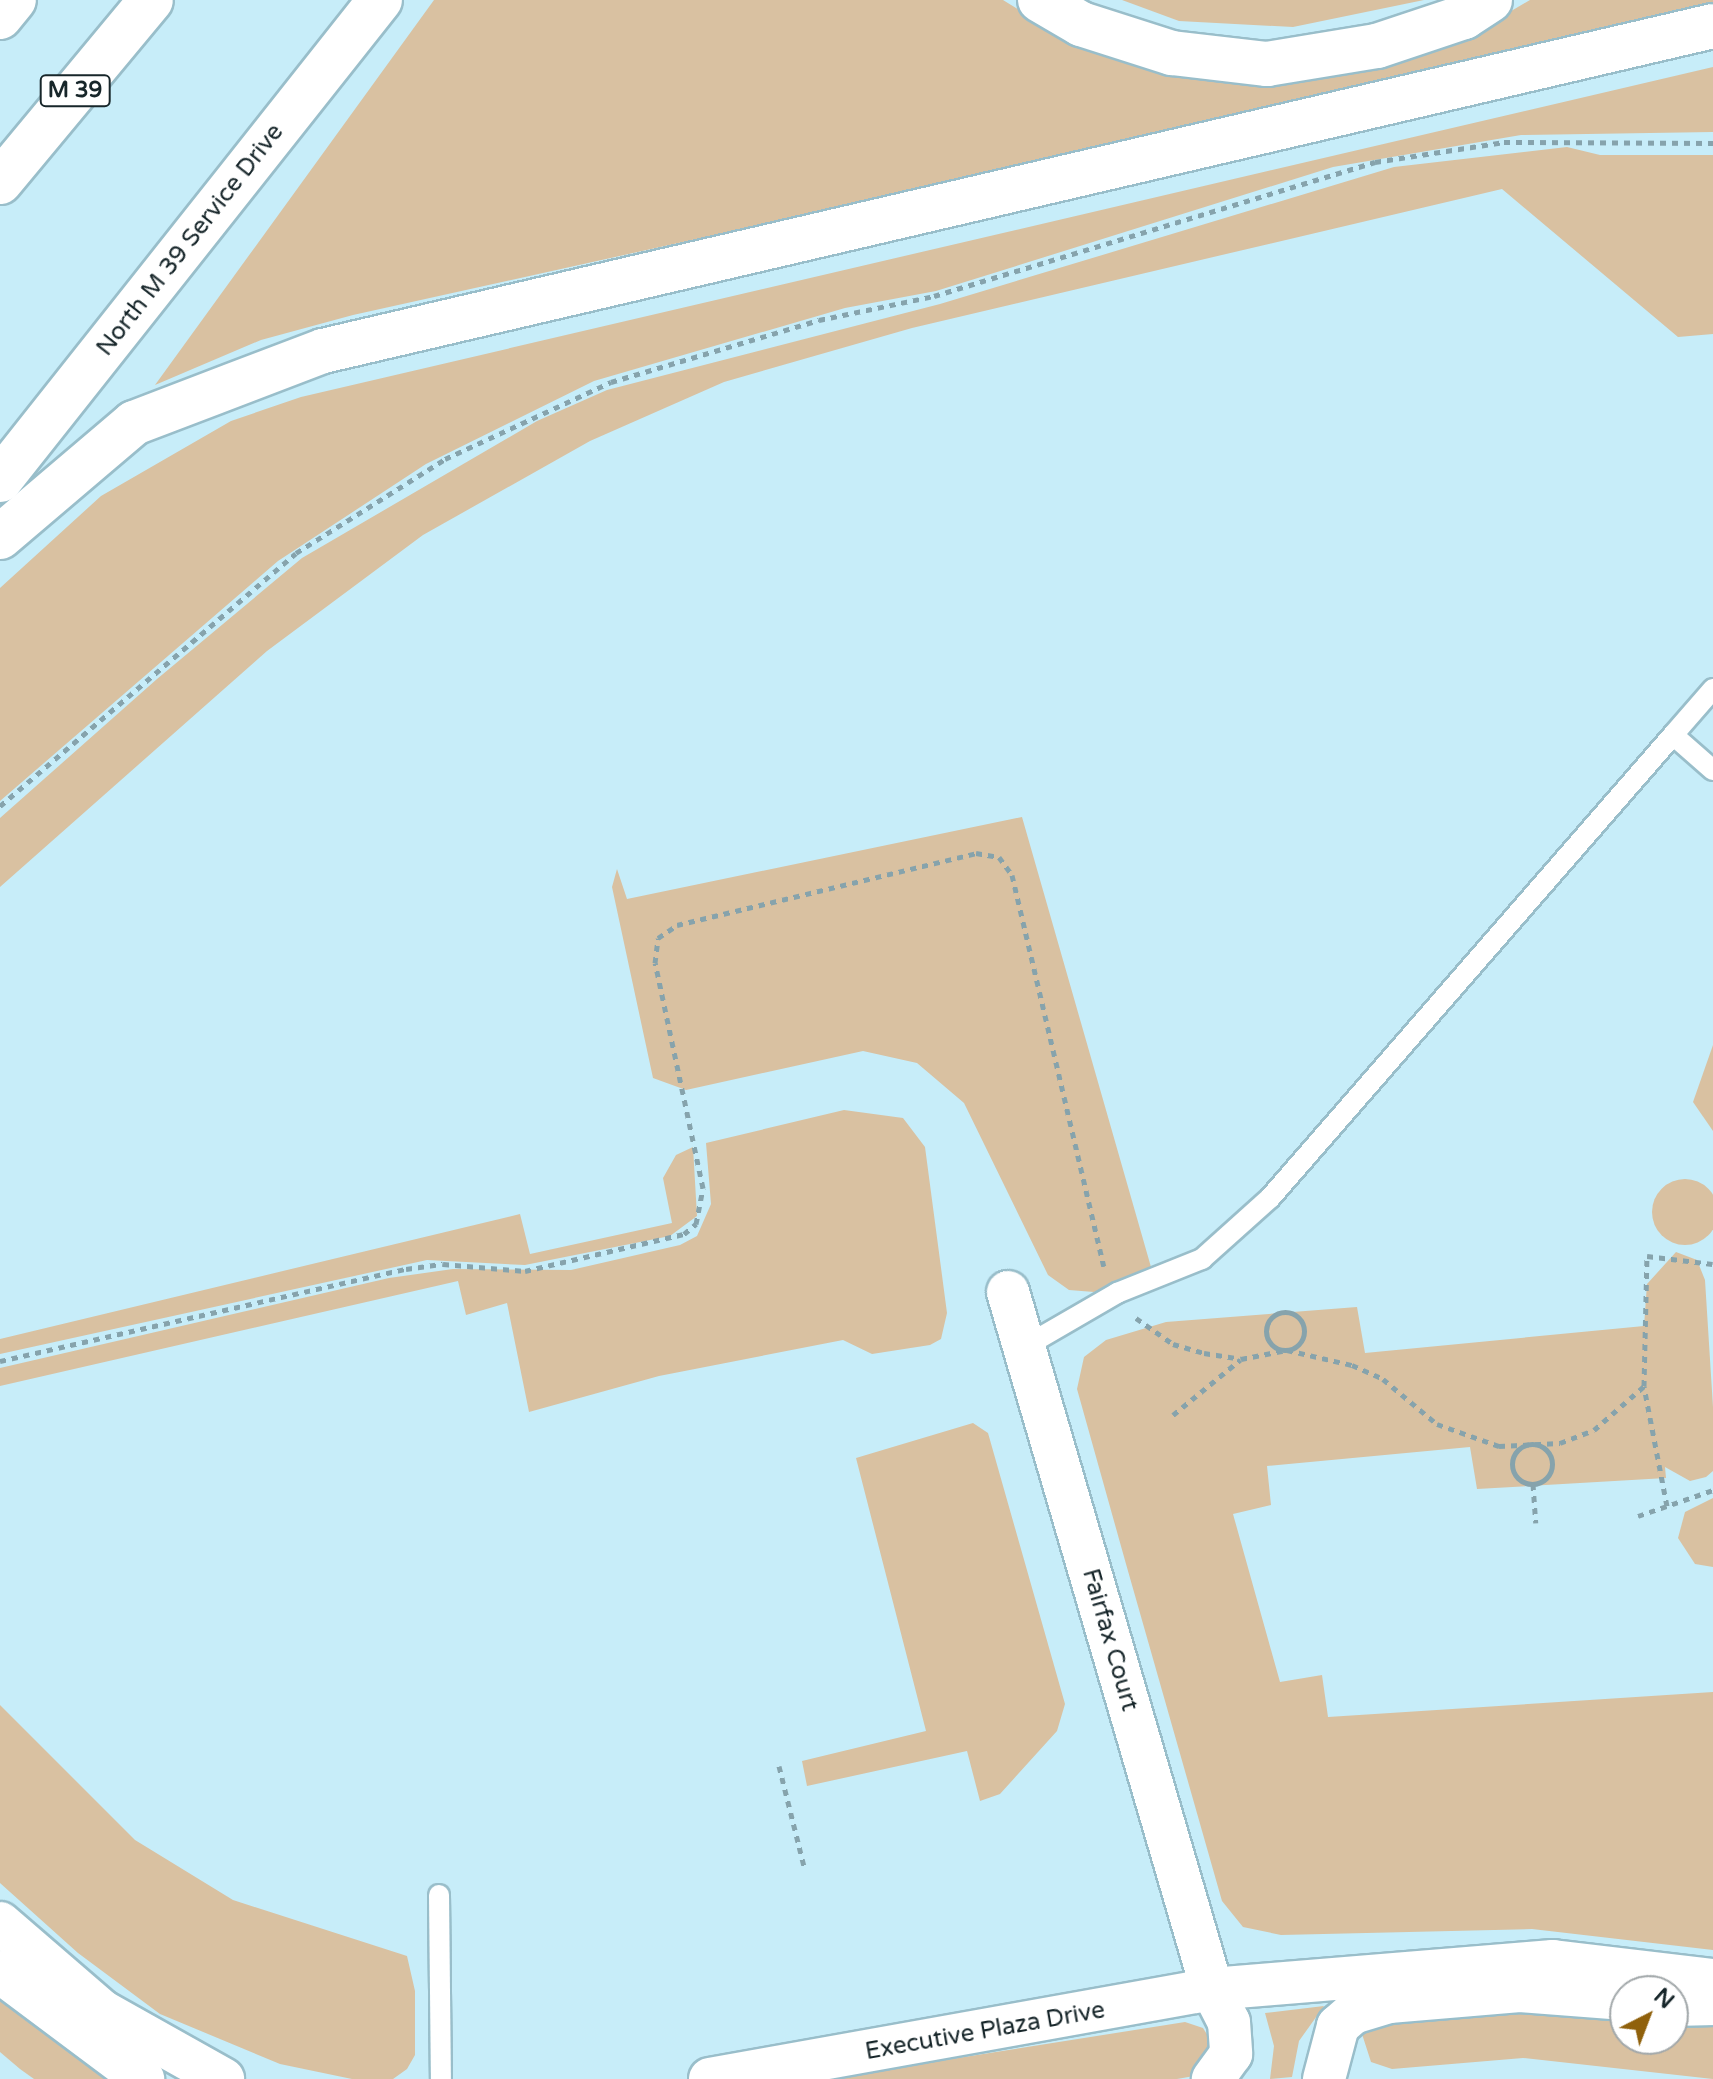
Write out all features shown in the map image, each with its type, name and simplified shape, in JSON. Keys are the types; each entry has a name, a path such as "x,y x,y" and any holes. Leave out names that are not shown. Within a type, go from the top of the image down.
{"main road":[{"path":"0,17 14,0"},
{"name":"M 39","path":"0,182 151,0"},
{"name":"North M 39 Service Drive","path":"0,480 380,0"},
{"path":"1040,0 1081,24 1172,53 1267,64 1377,46 1464,17 1490,0"},
{"path":"0,537 134,423 323,351 1713,26"}],"street":[{"name":"Fairfax Court","path":"1008,1292 1212,1989"},
{"path":"0,1923 102,2011 223,2079"},
{"name":"Executive Plaza Drive","path":"710,2079 1212,1989 1553,1961 1713,1980"},
{"path":"0,1972 143,2079"},
{"path":"1212,1989 1229,2022 1231,2054 1213,2079"},
{"path":"1324,2079 1338,2026 1353,2013 1389,2002 1520,1991 1609,1998"},
{"path":"1689,2005 1713,2004"}],"lane":[{"path":"1024,1347 1117,1293 1202,1259 1270,1198 1713,689"},
{"path":"1673,735 1713,770"},
{"path":"439,1895 441,2079"}],"path":[{"path":"0,806 296,553 445,459 611,382 819,320 934,296 1375,162 1504,142 1713,143"},
{"path":"0,1361 406,1269 443,1264 525,1271 684,1234 696,1224 703,1188 655,963 658,938 677,925 976,853 999,857 1012,875 1096,1248 1117,1293 1149,1330 1173,1344 1241,1359 1287,1350 1304,1333 1297,1316 1284,1312 1267,1332 1271,1344 1287,1350 1383,1379 1467,1440 1560,1443 1594,1430 1644,1386"},
{"path":"1667,1506 1644,1386 1647,1256 1713,1264"},
{"path":"1173,1415 1241,1359"},
{"path":"1531,1444 1512,1461 1520,1480 1533,1484"},
{"path":"1531,1444 1552,1462 1533,1484 1536,1523"},
{"path":"1638,1516 1713,1490"},
{"path":"779,1766 804,1866"}],"shaded area":[{"path":"434,0 1003,0 1049,28 1139,63 1496,20 1530,0 1713,0 1713,14 353,315 261,340 155,385"},
{"path":"1122,0 1424,0 1293,27 1179,21"},
{"path":"1713,67 1713,132 1521,135 1333,167 936,291 845,308 594,381 426,464 278,561 0,801 0,588 101,496 231,421 301,397"},
{"path":"1567,147 1600,155 1713,155 1713,334 1678,337 1502,189 912,328 724,382 590,441 423,535 267,651 0,887 0,818 157,679 302,558 537,421 607,390 940,304 1394,167"},
{"path":"1022,817 1153,1274 1094,1292 1069,1290 1048,1275 964,1103 917,1063 863,1051 686,1090 653,1078 612,887 617,869 627,899"},
{"path":"1713,1045 1713,1131 1693,1102"},
{"path":"844,1110 903,1118 925,1147 947,1313 941,1339 930,1345 872,1354 843,1340 659,1376 529,1412 507,1303 466,1315 458,1281 0,1386 0,1368 389,1278 453,1269 571,1270 680,1245 697,1236 711,1204 706,1143"},
{"path":"693,1147 697,1216 670,1236 525,1265 427,1260 0,1354 0,1339 520,1214 530,1254 672,1223 663,1178 676,1155"},
{"path":"1685,1179 1698,1182 1708,1189 1715,1199 1718,1212 1715,1225 1708,1235 1698,1242 1685,1245 1672,1242 1662,1235 1655,1225 1652,1212 1655,1199 1662,1189 1672,1182"},
{"path":"1676,1252 1697,1260 1705,1280 1713,1407 1713,1471 1706,1477 1690,1481 1665,1467 1666,1478 1477,1489 1470,1447 1267,1466 1271,1505 1233,1514 1280,1682 1322,1675 1328,1717 1713,1692 1713,1950 1532,1929 1281,1935 1243,1927 1222,1901 1077,1389 1084,1357 1106,1340 1166,1322 1357,1307 1365,1353 1644,1326 1647,1284"},
{"path":"973,1423 988,1433 1065,1704 1057,1731 1000,1794 980,1801 967,1751 807,1786 802,1761 926,1731 856,1458"},
{"path":"1713,1498 1713,1567 1695,1564 1678,1538 1685,1512"},
{"path":"0,1705 135,1840 233,1900 407,1956 415,1991 415,2055 407,2069 393,2079 352,2079 280,2064 160,2014 78,1953 0,1883"},
{"path":"0,1982 132,2079 34,2079 20,2069 0,2052"},
{"path":"1324,2006 1299,2041 1292,2077 1270,2079 1274,2046 1265,2013"},
{"path":"1609,2009 1609,2055 1689,2055 1689,2017 1713,2020 1713,2079 1523,2058 1392,2069 1371,2062 1362,2034 1387,2013"},
{"path":"1185,2022 1203,2028 1213,2044 1194,2076 1177,2079 826,2079"}]}
